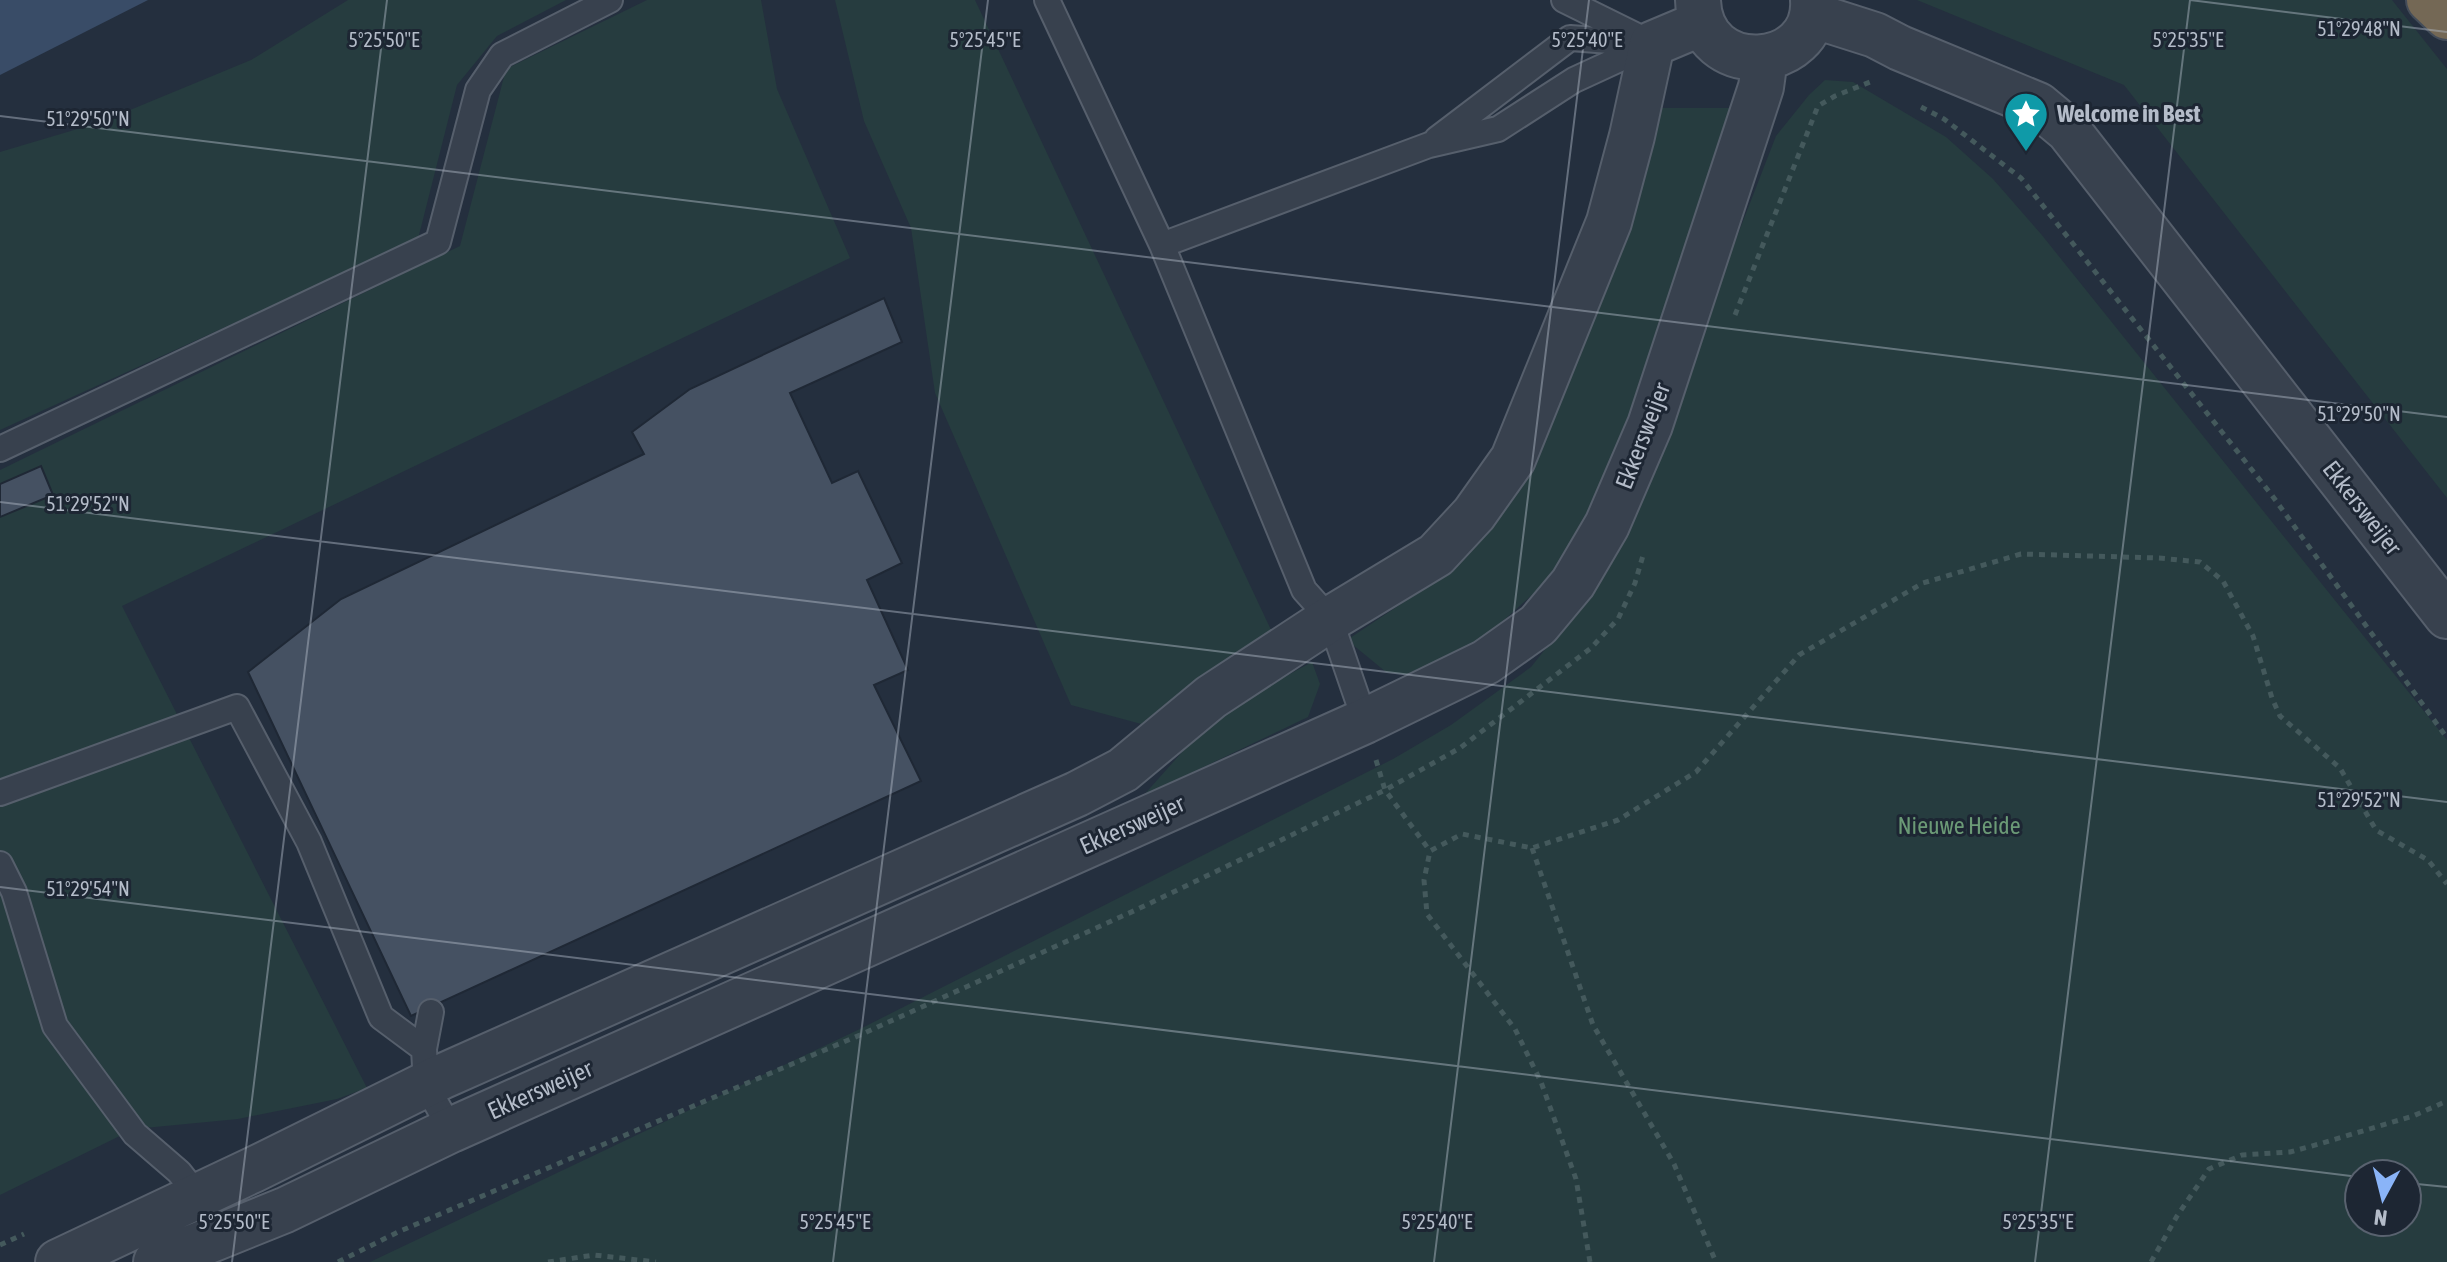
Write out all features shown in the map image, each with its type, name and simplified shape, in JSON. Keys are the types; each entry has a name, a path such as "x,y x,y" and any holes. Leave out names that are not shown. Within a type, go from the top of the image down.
{"highway":[{"path":"2429,0 2447,17"}],"street":[{"path":"1652,44 1700,11 1714,42 1731,54 1765,58 1784,52 1799,39 1812,7"},
{"name":"Ekkersweijer","path":"1812,7 1900,48 2038,105 2068,130 2447,616"},
{"name":"Ekkersweijer","path":"58,1262 198,1196 425,1067 1077,794 1123,770 1211,697 1330,619 1436,555 1474,514 1513,459 1609,222 1652,44"},
{"name":"Ekkersweijer","path":"156,1262 285,1210 451,1130 1365,721 1486,662 1538,625 1580,571 1607,525 1650,425 1761,87 1765,58"}],"lane":[{"path":"0,449 438,242 478,90 502,55 610,0"},
{"path":"1047,0 1162,245 1304,590 1330,619 1365,721"},
{"path":"1564,0 1652,44"},
{"path":"1429,145 1570,38 1652,44"},
{"path":"1162,245 1429,145 1498,129 1574,80 1652,44"},
{"path":"0,793 237,707 309,842 381,1017 425,1067 451,1130"},
{"path":"0,864 14,892 55,1026 135,1134 179,1172 198,1196"},
{"path":"425,1067 431,1012"}],"path":[{"path":"1912,102 1944,119 2021,178 2271,494 2447,738"},
{"path":"1430,851 1462,834 1532,848 1618,820 1696,772 1799,655 1923,583 2021,554 2159,558 2200,562 2223,581 2253,636 2280,716 2340,768 2376,830 2428,860 2447,884"},
{"path":"338,1262 398,1232 888,1023 1138,909 1385,790 1430,851 1424,880 1427,914 1515,1029 1541,1082 1576,1179 1590,1262"},
{"path":"1532,848 1593,1025 1674,1164 1716,1262"},
{"path":"2151,1262 2209,1169 2242,1155 2290,1152 2319,1144 2413,1116 2447,1101"},
{"path":"548,1262 594,1255 656,1262"}],"green space":[{"path":"348,0 566,0 497,36 457,85 418,239 0,430 0,152 101,122 251,60"},
{"path":"647,0 761,0 777,89 850,258 122,606 367,1088 337,1099 238,1119 134,1129 0,1195 0,470 460,246 506,69"},
{"path":"835,0 975,0 1272,632 1145,725 1071,705 935,393 911,228 864,121"},
{"path":"1917,0 2392,0 2447,69 2447,498 2124,85"},
{"name":"Nieuwe Heide","path":"1825,80 1853,82 1946,137 1993,179 2041,234 2447,740 2447,1262 370,1262 862,1028 1393,759 1451,725 1531,667 1607,572 1776,136"},
{"path":"1662,108 1739,108 1628,421 1562,568 1475,646 1417,676 1386,672 1347,640 1443,576 1484,535 1628,230"},
{"path":"1312,662 1320,684 1308,717 1143,796 1216,714"}],"water":[{"path":"0,0 148,0 0,75"}],"building":[{"path":"884,298 902,342 790,393 832,483 858,471 902,563 867,580 908,670 874,685 921,781 411,1016 248,672 341,599 644,454 632,432 690,389"},
{"path":"41,466 53,495 0,517 0,484"}],"place":[{"name":"Welcome in Best","path":"2026,153"}]}
